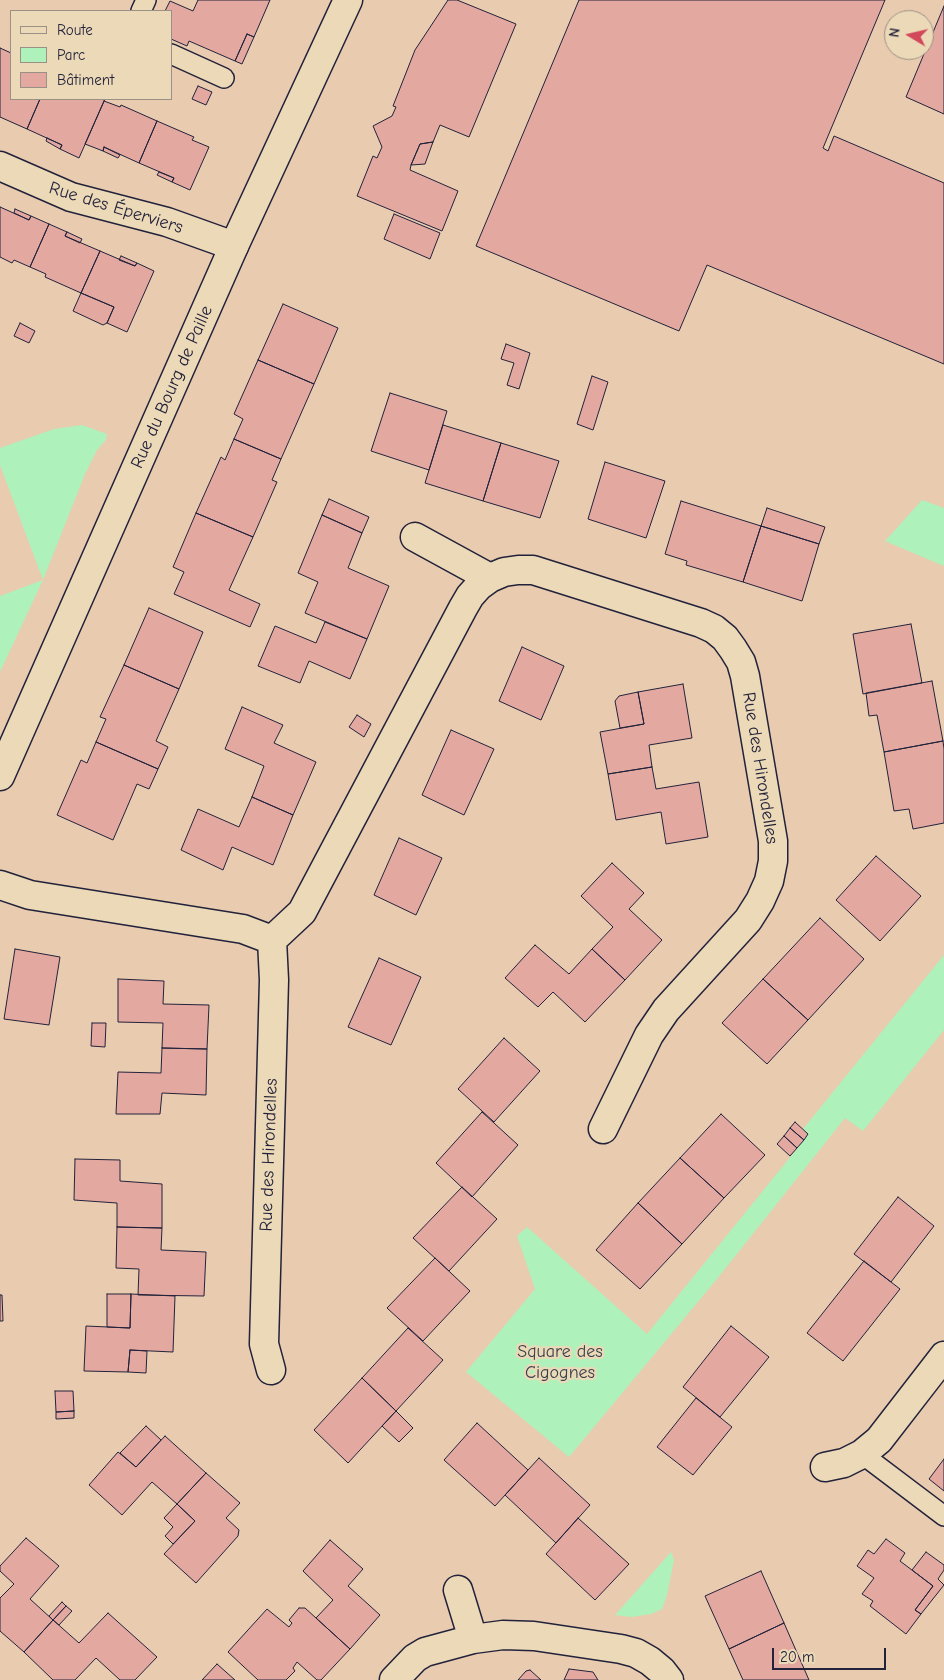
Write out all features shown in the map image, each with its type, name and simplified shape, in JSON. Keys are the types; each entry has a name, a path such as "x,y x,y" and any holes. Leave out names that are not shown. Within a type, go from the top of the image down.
{"street":[{"name":"Rue du Bourg de Paille","path":"0,776 234,246 348,0"},
{"name":"Rue des Éperviers","path":"0,166 72,197 167,222 234,246"},
{"path":"415,537 490,578"},
{"name":"Rue des Hirondelles","path":"271,1370 264,1344 274,980 272,940 302,912 462,608 479,586 490,578 511,571 533,570 702,623 714,629 725,638 741,662 745,676 773,841 773,861 769,881 760,902 748,920 666,1010 649,1035 603,1129"},
{"path":"0,885 30,895 243,929 272,940"},
{"path":"825,1467 844,1463 862,1454 879,1440 944,1356"},
{"path":"458,1590 473,1638"},
{"path":"394,1680 415,1658 425,1652 473,1638 503,1635 534,1636 636,1653 650,1661 669,1680"}],"lane":[{"path":"172,54 224,78"},
{"path":"862,1454 944,1516"}],"green space":[{"path":"82,425 107,434 106,440 97,450 85,474 43,580 0,465 0,448 54,429"},
{"path":"922,500 944,508 944,566 885,541"},
{"path":"43,580 0,672 0,596"},
{"name":"Square des Cigognes","path":"944,955 944,1030 863,1131 845,1118 717,1279 569,1457 466,1372 535,1289 517,1236 527,1227 647,1334 804,1140 803,1129"},
{"path":"671,1552 674,1560 667,1595 662,1609 651,1614 631,1617 615,1615"}],"building":[{"path":"198,0 270,0 254,37 247,34 235,61 189,41 187,46 172,39 172,10 166,10 170,1 193,11"},
{"path":"448,0 457,0 516,24 469,137 440,125 433,142 420,144 411,165 410,170 458,191 442,231 357,196 373,156 377,158 382,147 373,126 392,116 396,107 393,106 415,50"},
{"path":"579,0 885,0 823,148 828,151 834,136 944,183 944,364 707,265 679,331 476,246"},
{"path":"944,6 944,114 906,97 921,60 934,60 934,30"},
{"path":"247,34 254,37 242,64 235,61"},
{"path":"0,48 10,53 10,100 40,100 27,129 0,117"},
{"path":"198,86 212,92 206,105 192,99"},
{"path":"40,100 105,100 79,158 60,149 62,145 27,129"},
{"path":"104,101 120,107 121,105 157,121 139,163 104,147 103,151 85,144"},
{"path":"157,121 194,137 192,140 209,147 190,190 172,182 174,178 139,163"},
{"path":"47,138 62,145 60,149 46,141"},
{"path":"433,142 425,164 411,165 420,144"},
{"path":"104,147 120,155 118,158 103,151"},
{"path":"159,172 174,178 172,182 157,175"},
{"path":"0,207 29,220 31,216 49,224 30,267 14,260 12,263 0,257"},
{"path":"15,209 31,216 29,220 14,213"},
{"path":"394,214 440,233 430,259 384,239"},
{"path":"49,224 67,232 65,236 100,251 81,293 45,277 46,274 30,267"},
{"path":"67,232 82,239 80,243 65,236"},
{"path":"100,251 135,266 137,263 154,271 127,332 107,323 114,307 81,293"},
{"path":"121,256 137,263 135,266 119,260"},
{"path":"81,293 114,307 107,323 103,325 73,311"},
{"path":"283,304 338,328 314,384 258,360"},
{"path":"20,323 35,331 29,343 14,336"},
{"path":"506,344 530,353 519,389 507,385 514,363 501,359"},
{"path":"258,360 314,384 281,459 234,439 243,419 234,414"},
{"path":"592,376 608,382 593,430 577,424"},
{"path":"390,393 447,411 429,470 371,451"},
{"path":"443,425 501,443 483,501 425,483"},
{"path":"234,439 281,459 272,480 277,482 253,537 196,513 221,457 225,460"},
{"path":"501,443 559,461 540,518 483,501"},
{"path":"605,462 665,481 646,538 588,519"},
{"path":"329,499 369,517 362,533 322,515"},
{"path":"681,501 761,526 743,582 686,565 687,561 665,554"},
{"path":"767,508 825,527 819,544 761,526"},
{"path":"196,513 253,537 229,590 260,604 250,627 174,594 184,572 173,567"},
{"path":"322,515 362,533 348,568 389,586 367,639 305,613 318,582 298,573"},
{"path":"761,526 819,544 802,601 743,582"},
{"path":"149,608 203,632 179,689 124,665"},
{"path":"325,622 367,639 350,679 309,661 300,683 258,666 275,626 316,643"},
{"path":"911,624 922,683 863,694 853,634"},
{"path":"522,647 564,666 541,720 499,701"},
{"path":"124,665 179,689 156,741 168,747 158,769 96,742 106,719 100,717"},
{"path":"932,681 943,741 884,752 877,715 869,716 866,693"},
{"path":"683,684 692,738 649,745 652,767 608,774 600,732 644,724 638,692"},
{"path":"638,692 644,724 620,728 615,701 619,696"},
{"path":"242,707 283,725 274,743 316,762 293,815 252,797 264,766 225,749"},
{"path":"357,715 371,724 364,737 349,727"},
{"path":"451,730 494,749 464,815 422,795"},
{"path":"943,741 944,823 913,829 909,809 894,811 884,752"},
{"path":"96,742 158,769 149,789 137,784 113,840 57,815 81,760 87,763"},
{"path":"652,767 656,789 699,782 708,837 666,844 661,812 616,820 608,774"},
{"path":"252,797 293,815 273,865 232,847 223,870 181,850 198,809 239,827"},
{"path":"399,838 442,858 416,915 374,895"},
{"path":"876,856 921,896 880,941 836,900"},
{"path":"612,863 644,893 629,909 662,940 625,980 592,949 613,927 581,896"},
{"path":"820,918 864,959 808,1020 763,979"},
{"path":"535,945 569,974 592,949 625,980 585,1022 553,992 538,1007 505,978"},
{"path":"15,949 60,957 49,1025 4,1019"},
{"path":"379,958 421,977 391,1045 348,1027"},
{"path":"118,979 164,981 163,1004 209,1005 207,1049 162,1048 163,1023 118,1022"},
{"path":"763,979 808,1020 767,1064 722,1023"},
{"path":"92,1023 106,1023 105,1047 91,1046"},
{"path":"504,1038 540,1071 494,1122 458,1089"},
{"path":"162,1048 207,1049 206,1095 162,1093 160,1114 116,1114 118,1072 161,1073"},
{"path":"482,1112 518,1145 472,1197 436,1163"},
{"path":"721,1114 765,1155 724,1198 680,1158"},
{"path":"795,1122 808,1134 804,1140 790,1128"},
{"path":"790,1128 804,1140 797,1148 784,1136"},
{"path":"784,1136 797,1148 790,1156 777,1144"},
{"path":"680,1158 724,1198 682,1244 638,1203"},
{"path":"75,1159 120,1160 120,1181 162,1184 162,1228 117,1227 117,1203 74,1200"},
{"path":"462,1187 497,1219 449,1271 413,1238"},
{"path":"898,1197 934,1226 891,1282 854,1254"},
{"path":"638,1203 682,1244 640,1289 596,1250"},
{"path":"117,1227 162,1228 161,1250 206,1252 204,1296 138,1295 139,1269 116,1268"},
{"path":"435,1258 470,1291 423,1341 387,1308"},
{"path":"864,1261 900,1289 843,1361 807,1333"},
{"path":"107,1294 131,1294 130,1328 107,1327"},
{"path":"131,1294 175,1296 173,1352 130,1350 128,1372 84,1371 86,1326 130,1328"},
{"path":"0,1295 2,1295 3,1321 0,1321"},
{"path":"731,1326 769,1357 720,1417 683,1387"},
{"path":"408,1328 443,1360 396,1411 362,1378"},
{"path":"130,1350 147,1351 146,1373 128,1372"},
{"path":"362,1378 396,1411 348,1463 314,1430"},
{"path":"55,1391 73,1391 74,1411 56,1412"},
{"path":"696,1398 732,1427 693,1475 657,1447"},
{"path":"74,1411 74,1418 56,1419 56,1412"},
{"path":"396,1411 413,1428 399,1442 382,1426"},
{"path":"477,1423 528,1470 495,1506 444,1460"},
{"path":"146,1426 161,1440 136,1467 120,1453"},
{"path":"165,1436 206,1473 177,1504 152,1482 122,1515 89,1485 118,1452 136,1467"},
{"path":"539,1458 590,1505 556,1543 505,1495"},
{"path":"944,1459 944,1491 929,1479"},
{"path":"206,1473 240,1503 226,1518 239,1530 238,1536 196,1583 164,1554 195,1521 177,1504"},
{"path":"177,1504 195,1521 173,1544 165,1536 173,1527 164,1518"},
{"path":"578,1518 629,1564 595,1600 546,1554"},
{"path":"26,1538 59,1566 30,1599 53,1620 24,1652 0,1631 0,1598 14,1584 0,1571 0,1566"},
{"path":"886,1539 905,1553 900,1561 933,1586 915,1610 921,1614 906,1634 870,1606 873,1601 862,1594 874,1578 857,1566 868,1550 874,1554"},
{"path":"330,1540 363,1569 348,1586 380,1615 350,1649 316,1618 333,1600 303,1571"},
{"path":"926,1552 944,1565 944,1570 938,1579 944,1585 921,1614 915,1610 933,1586 912,1570"},
{"path":"761,1571 784,1623 729,1649 705,1596"},
{"path":"62,1602 66,1606 53,1620 49,1616"},
{"path":"66,1606 72,1611 59,1625 53,1620"},
{"path":"299,1608 305,1608 350,1649 321,1680 317,1680 297,1662 293,1668 295,1671 286,1680 258,1680 228,1652 267,1609 289,1627 292,1623 289,1620"},
{"path":"108,1613 157,1657 135,1680 120,1680 96,1658 75,1680 53,1680 24,1652 53,1620 79,1643"},
{"path":"784,1623 809,1680 743,1680 729,1649"},
{"path":"217,1664 235,1680 202,1680"},
{"path":"569,1669 593,1672 598,1680 564,1680"},
{"path":"530,1670 541,1680 518,1680 526,1671"}]}
